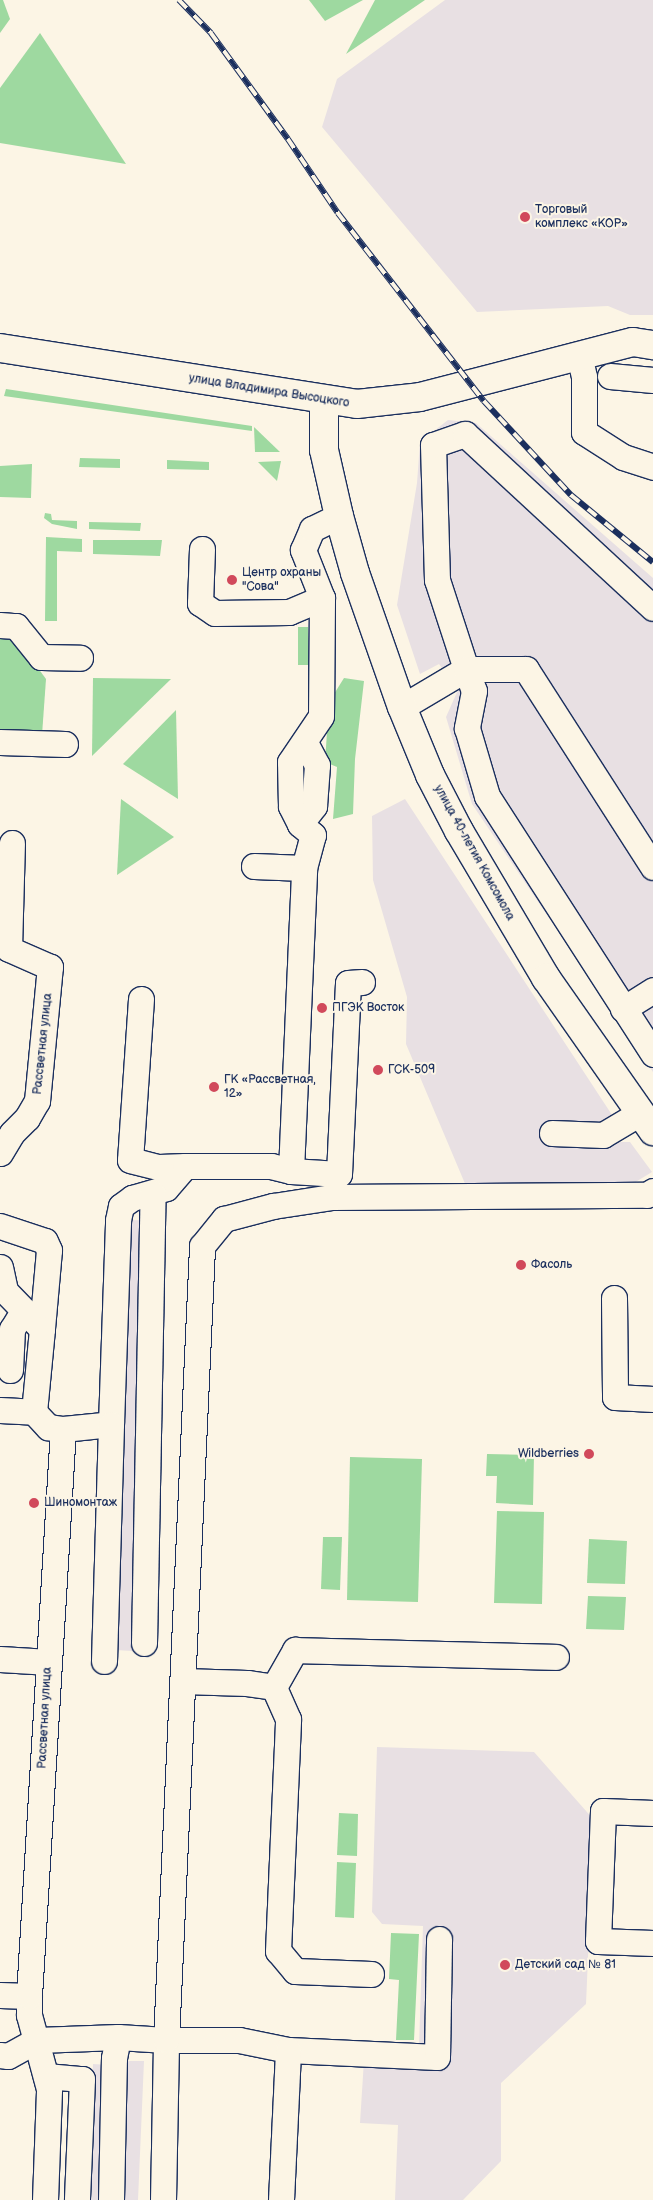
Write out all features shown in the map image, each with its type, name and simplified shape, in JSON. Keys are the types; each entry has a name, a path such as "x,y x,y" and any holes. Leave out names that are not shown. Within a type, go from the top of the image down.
{"main road":[{"name":"улица Владимира Высоцкого","path":"0,348 357,404 420,397 633,342 653,345"},
{"name":"улица 40-летия Комсомола","path":"324,400 324,450 338,516 355,573 402,707 430,775 464,839 546,978 646,1122"}],"street":[{"path":"579,355 584,378 584,432 623,457 653,467"},
{"path":"610,376 653,380"},
{"path":"653,608 465,434 433,445 437,580 474,691 467,728 487,796 653,1054"},
{"path":"291,1171 304,868 313,835 300,824 291,806 290,762 322,716 322,598 303,550 312,530 338,516"},
{"path":"202,548 200,603 214,613 289,612 322,598"},
{"path":"0,625 16,626 41,657 80,658"},
{"path":"402,707 466,669 526,670 653,867"},
{"path":"0,742 65,744"},
{"name":"Рассветная улица","path":"0,1153 12,1133 27,1118 37,1101 50,967 9,949 12,844"},
{"path":"254,866 304,868"},
{"path":"141,999 130,1160 158,1167 272,1166 291,1171 339,1174 348,982 362,982"},
{"path":"623,1009 653,990"},
{"path":"552,1133 603,1135 646,1122"},
{"path":"104,1661 118,1216 121,1206 132,1198 166,1188 185,1166"},
{"path":"144,1643 153,1193"},
{"path":"163,2200 166,2040 202,1246 224,1219 273,1206 332,1197 651,1196"},
{"path":"0,1226 45,1241 49,1250 34,1412"},
{"path":"0,1267 5,1291 42,1329"},
{"path":"614,1298 615,1398 653,1399"},
{"path":"10,1370 12,1329 24,1310"},
{"path":"0,1410 34,1412 48,1427 63,1429 111,1424"},
{"name":"Рассветная улица","path":"45,2200 49,2088 29,2016 29,1996 63,1429"},
{"path":"274,1687 295,1650 556,1657"},
{"path":"0,1659 48,1662"},
{"path":"182,1681 248,1683 274,1687"},
{"path":"274,1687 288,1719 278,1952 295,1971 371,1974"},
{"path":"653,1813 603,1811 598,1941 653,1943"},
{"path":"0,2056 8,2056 37,2040 118,2037 166,2040 239,2040 288,2050 437,2057 439,1939"},
{"path":"0,1995 29,1996"},
{"path":"110,2200 114,2058 118,2037"},
{"path":"281,2200 288,2050"},
{"path":"46,2076 82,2079 77,2200"}],"shaded area":[{"name":"Торговый комплекс «КОР»","path":"445,0 653,0 653,315 630,315 608,306 477,312 322,127 337,79"},
{"path":"448,420 476,423 653,578 653,1072 472,804 446,717 458,690 439,664 420,674 397,605 417,483 420,442"},
{"path":"405,799 614,1118 608,1142 630,1142 652,1172 629,1186 466,1186 406,1044 407,997 373,880 372,816"},
{"path":"129,1220 164,1221 150,1652 115,1650"},
{"name":"Детский сад № 81","path":"377,1747 534,1752 594,1820 586,2004 501,2083 501,2161 463,2200 395,2200 398,2125 360,2123 365,2044 419,2046 423,1926 382,1924 372,1912"},
{"path":"130,2061 144,2061 138,2200 87,2200 93,2064 108,2065"}],"green space":[{"path":"0,0 3,0 10,19 0,33"},
{"path":"309,0 363,0 325,21"},
{"path":"375,0 425,0 346,54"},
{"path":"40,33 126,164 0,143 0,88"},
{"path":"6,389 252,426 252,431 4,396"},
{"path":"254,427 280,452 255,452"},
{"path":"80,458 120,459 120,468 79,467"},
{"path":"167,460 209,462 209,470 167,469"},
{"path":"281,461 277,481 258,462"},
{"path":"32,464 31,498 0,497 0,466"},
{"path":"45,513 51,514 52,520 77,521 77,529 52,524 44,518"},
{"path":"89,522 141,523 140,531 89,529"},
{"path":"46,537 82,539 82,552 57,551 57,621 45,621"},
{"path":"93,540 162,540 160,556 93,554"},
{"path":"298,627 308,627 309,665 298,665"},
{"path":"0,633 13,634 46,679 42,735 0,733"},
{"path":"93,678 171,679 92,756"},
{"path":"344,678 364,681 355,759 353,814 333,819 337,767 325,762 329,702"},
{"path":"176,710 178,799 123,764"},
{"path":"121,799 174,837 117,875"},
{"path":"487,1454 534,1455 533,1505 496,1503 497,1476 486,1476"},
{"path":"350,1457 422,1459 418,1602 347,1600"},
{"path":"497,1511 544,1512 542,1604 494,1603"},
{"path":"323,1537 342,1537 340,1590 321,1589"},
{"path":"589,1539 627,1541 625,1584 587,1583"},
{"path":"588,1596 626,1597 624,1630 586,1629"},
{"path":"339,1813 358,1814 357,1856 337,1855"},
{"path":"337,1862 356,1863 354,1918 335,1917"},
{"path":"391,1933 419,1934 414,2040 396,2040 399,1980 389,1979"}],"railway":[{"path":"179,0 211,33 288,139 338,213 484,401 571,495 653,562"}],"place":[{"name":"Торговый комплекс «КОР»","path":"525,217"},
{"name":"Центр охраны \"Сова\"","path":"232,580"},
{"name":"ПГЭК Восток","path":"322,1008"},
{"name":"ГСК-509","path":"378,1070"},
{"name":"ГК «Рассветная, 12»","path":"214,1087"},
{"name":"Фасоль","path":"521,1265"},
{"name":"Wildberries","path":"589,1454"},
{"name":"Шиномонтаж","path":"34,1503"},
{"name":"Детский сад № 81","path":"505,1965"}]}
